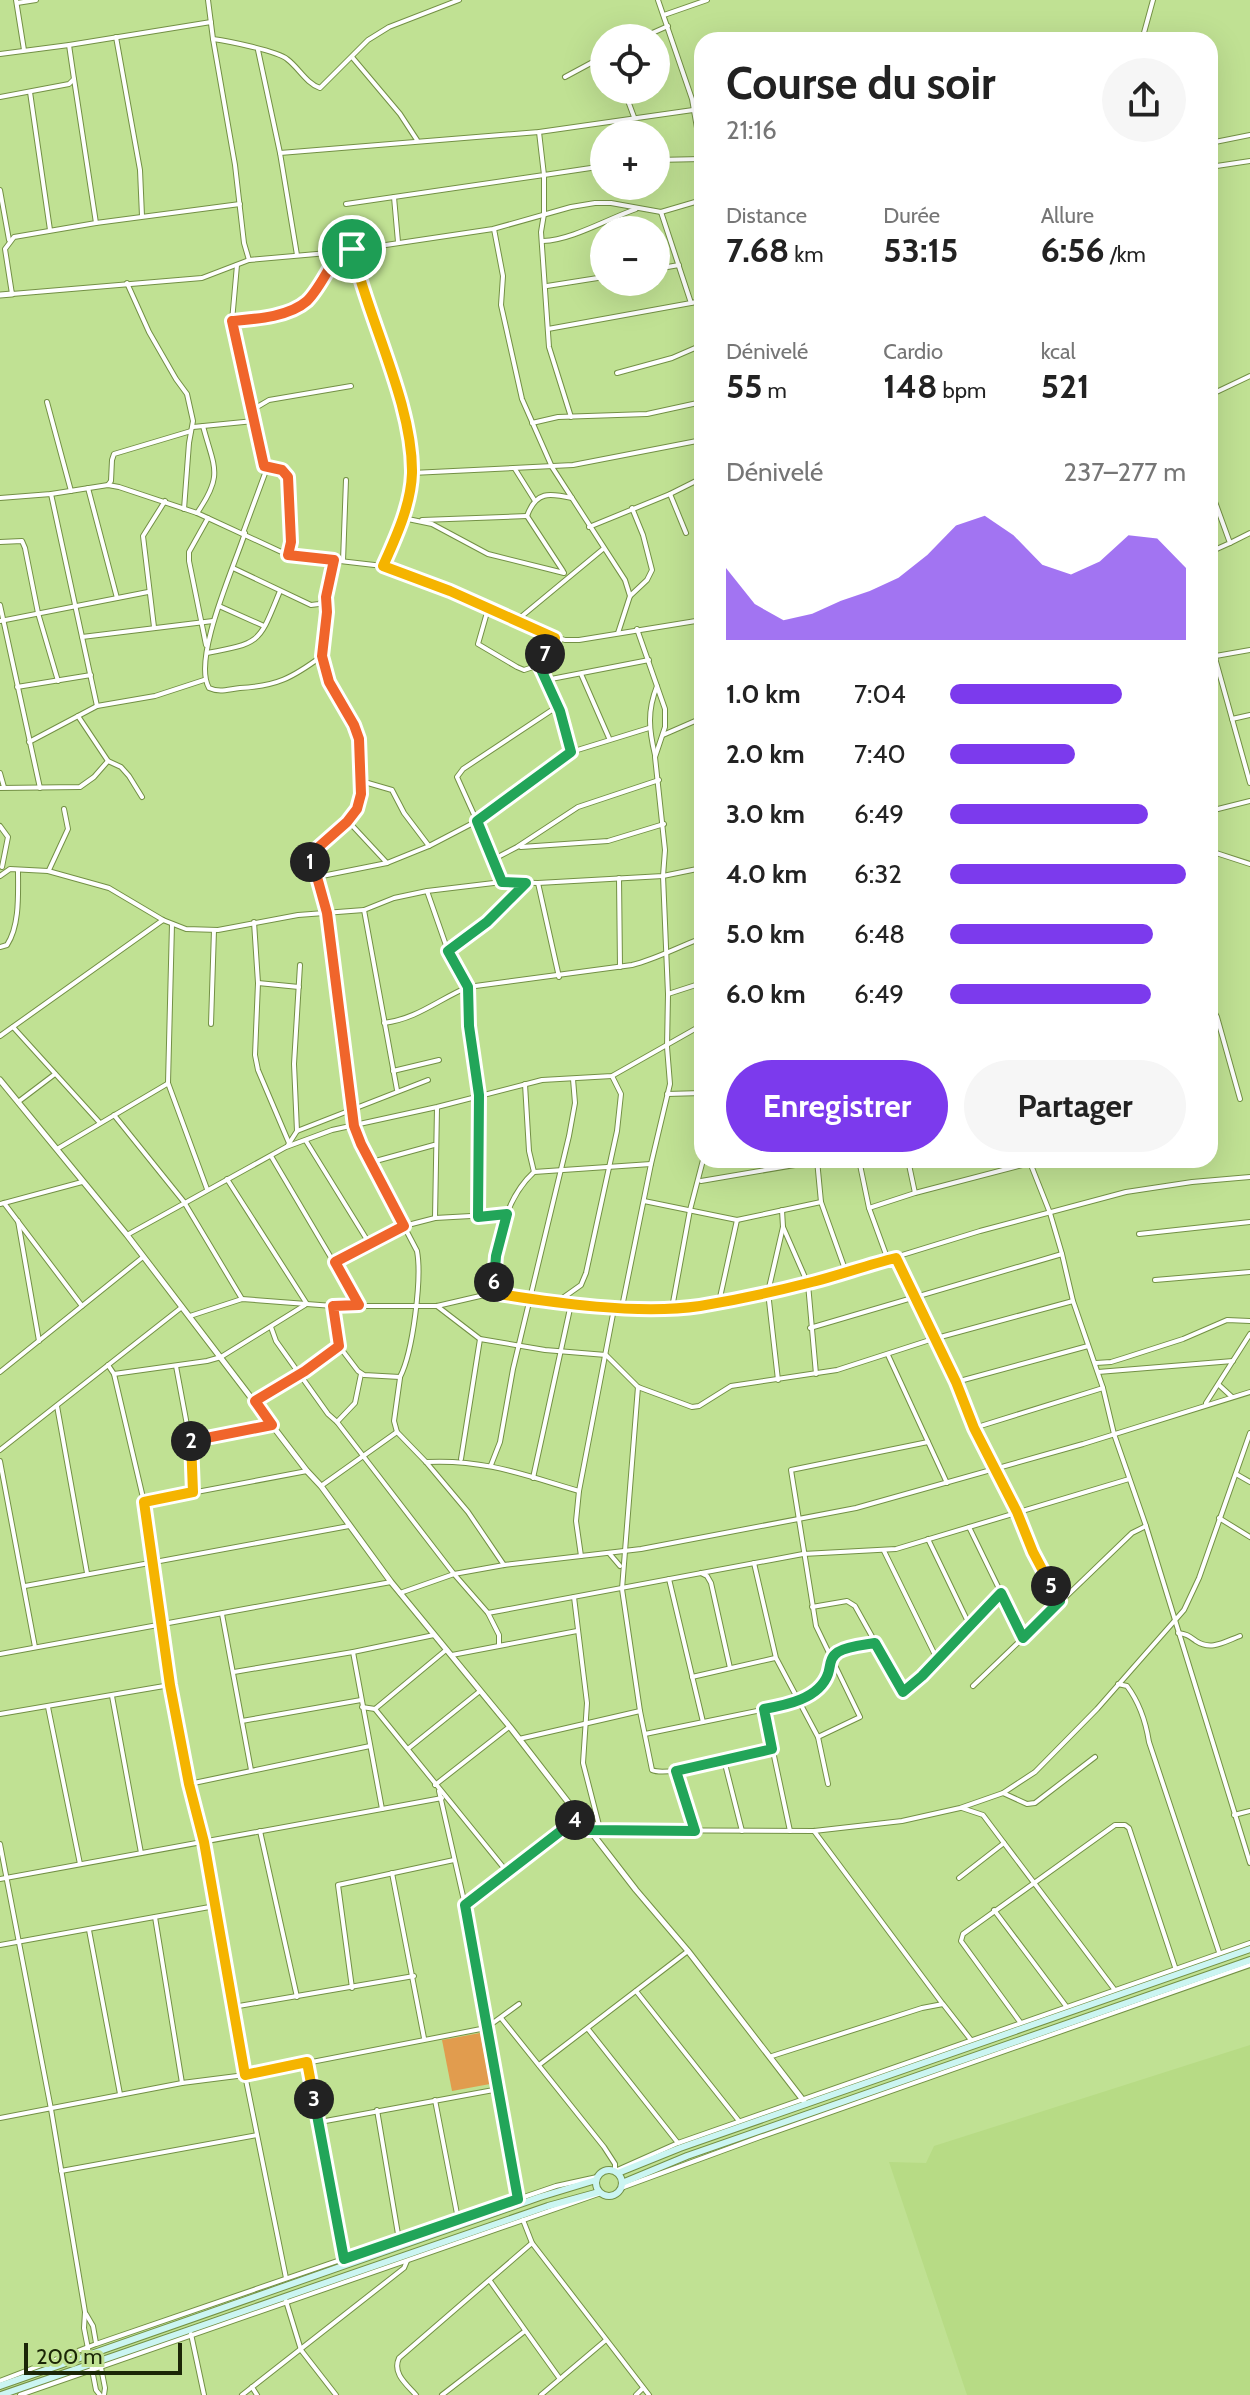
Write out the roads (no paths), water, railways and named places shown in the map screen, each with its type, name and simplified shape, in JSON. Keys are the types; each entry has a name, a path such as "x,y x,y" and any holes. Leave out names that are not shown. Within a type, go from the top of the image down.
{"main road":[{"path":"0,2384 97,2347 596,2178 606,2170 616,2172 804,2101 1250,1946"},
{"path":"1,2395 548,2206 600,2192 612,2195 621,2186 687,2156 1250,1962"},
{"path":"616,2172 621,2186"},
{"path":"596,2178 600,2192"}],"street":[{"path":"24,50 16,2 36,0"},
{"path":"208,0 249,260"},
{"path":"213,39 272,51 286,58 320,88 368,40 389,27 459,0"},
{"path":"658,0 667,24"},
{"path":"664,16 707,0"},
{"path":"1144,32 1153,0"},
{"path":"0,54 211,22"},
{"path":"670,33 694,115"},
{"path":"116,37 140,170 142,216"},
{"path":"69,45 96,223"},
{"path":"258,50 297,255"},
{"path":"352,57 400,114 417,140"},
{"path":"565,77 590,64"},
{"path":"0,97 69,84 74,79"},
{"path":"30,92 50,230"},
{"path":"629,104 634,117"},
{"path":"280,153 539,132 693,110"},
{"path":"539,132 544,175 541,232 548,329 553,365 571,417"},
{"path":"1218,141 1250,135"},
{"path":"670,159 694,158"},
{"path":"1218,166 1250,161"},
{"path":"346,204 590,168"},
{"path":"0,190 9,240 5,249 12,294"},
{"path":"394,197 398,242"},
{"path":"0,295 202,278 249,260 339,252 493,229 595,203 661,212 694,202"},
{"path":"9,240 50,230 240,204"},
{"path":"543,241 583,231 602,220 638,208"},
{"path":"661,212 691,303"},
{"path":"493,229 503,276 501,305 522,399 552,467 603,549 622,573 630,596"},
{"path":"352,249 360,286 406,421 412,473 403,518 383,566"},
{"path":"232,321 289,311 300,305 313,293 339,252"},
{"path":"237,265 232,321 264,466 282,470 288,477 291,542 288,555"},
{"path":"670,267 679,265"},
{"path":"546,286 590,279"},
{"path":"127,283 149,332 187,394 192,429 184,509"},
{"path":"548,329 694,302"},
{"path":"617,373 672,358 694,348"},
{"path":"1218,391 1250,376"},
{"path":"252,410 269,400 351,386"},
{"path":"47,402 71,491"},
{"path":"532,423 571,417 647,414 694,404"},
{"path":"108,485 114,454 203,426 254,421"},
{"path":"197,513 212,492 216,475 203,426"},
{"path":"412,473 552,467 694,442"},
{"path":"267,468 213,621 204,680 215,691 272,685 295,676 322,656"},
{"path":"515,469 535,501"},
{"path":"343,561 346,480"},
{"path":"589,527 694,482"},
{"path":"0,498 108,485 197,513 288,555 383,566 555,638 573,641 694,621"},
{"path":"88,488 117,598"},
{"path":"51,494 97,706"},
{"path":"527,516 535,501 551,494 572,498"},
{"path":"670,494 686,533"},
{"path":"154,627 143,536 165,501"},
{"path":"618,633 630,596 647,580 652,570 632,508"},
{"path":"1218,510 1230,543"},
{"path":"403,518 527,516"},
{"path":"527,516 566,575"},
{"path":"207,650 189,552 208,518"},
{"path":"418,520 466,540 488,554 566,575"},
{"path":"1218,548 1250,533"},
{"path":"0,542 22,541 38,613 58,681"},
{"path":"516,621 566,575 603,549"},
{"path":"334,560 326,597 322,656 329,682 359,739 357,750 361,781 357,809 309,856 327,913 354,1126 417,1251 420,1266 411,1338 400,1377 394,1421 397,1432 468,1512 504,1565"},
{"path":"233,568 311,605 319,604 326,597"},
{"path":"207,650 246,646 255,641 280,591"},
{"path":"2,620 148,592"},
{"path":"0,605 40,788"},
{"path":"219,606 264,626"},
{"path":"488,609 478,644 524,670 539,665 555,638"},
{"path":"82,637 213,621"},
{"path":"637,629 665,709 663,735 655,757"},
{"path":"1218,655 1250,650"},
{"path":"546,680 649,660"},
{"path":"539,665 558,706 571,752"},
{"path":"581,674 609,739"},
{"path":"17,687 91,675"},
{"path":"1218,675 1250,783"},
{"path":"29,742 97,706 155,696 204,680"},
{"path":"581,1556 576,1521 579,1491 613,1314 622,1307 671,1077 664,952 664,824 649,728 658,684"},
{"path":"502,882 457,777 463,769 558,706"},
{"path":"1232,719 1250,715"},
{"path":"78,716 108,761 121,767 142,797"},
{"path":"663,735 694,721"},
{"path":"317,877 387,863 429,846 477,821 571,752 649,728"},
{"path":"0,773 1,788 80,787 108,761"},
{"path":"494,859 578,807 659,780"},
{"path":"361,781 392,790 404,813 429,846"},
{"path":"1218,808 1250,801"},
{"path":"48,871 68,829 64,809"},
{"path":"348,821 387,863"},
{"path":"517,847 608,841 664,824"},
{"path":"1,828 8,837 1,866 48,871 109,888 163,920 186,929 214,930 298,915 364,910 394,898 427,891 502,882 663,876 694,870"},
{"path":"1218,854 1250,864"},
{"path":"0,876 10,869"},
{"path":"0,947 7,945 11,939 18,905 18,870"},
{"path":"619,878 620,967"},
{"path":"448,951 487,922 526,883"},
{"path":"538,883 559,977"},
{"path":"427,891 448,951 468,987 469,1026 479,1095 478,1217"},
{"path":"364,910 397,1090"},
{"path":"0,1036 163,920"},
{"path":"254,922 258,983 255,1055 287,1145"},
{"path":"172,924 168,1083 207,1189"},
{"path":"211,1024 214,930"},
{"path":"384,1023 401,1021 429,1009 444,997 468,987 620,967 656,959 664,952 694,941"},
{"path":"297,1131 294,1064 300,965"},
{"path":"258,983 299,987"},
{"path":"668,994 694,986"},
{"path":"1218,1021 1240,1099"},
{"path":"13,1026 100,1123"},
{"path":"287,1145 332,1130 542,1080 612,1076 694,1030"},
{"path":"393,1071 439,1060"},
{"path":"18,1102 55,1074"},
{"path":"557,1302 581,1285 586,1273 617,1131 621,1094 612,1076"},
{"path":"491,1465 500,1442 529,1299 561,1170 575,1103 573,1079"},
{"path":"0,1080 127,1235 351,1525 391,1582 772,2056 804,2101"},
{"path":"127,1235 271,1156 287,1145 297,1131 428,1080"},
{"path":"55,1150 168,1083"},
{"path":"525,1084 529,1151 534,1172"},
{"path":"667,1094 694,1093"},
{"path":"435,1218 437,1107"},
{"path":"114,1115 184,1202 242,1299"},
{"path":"306,1141 369,1243"},
{"path":"372,1162 434,1145"},
{"path":"271,1156 359,1305"},
{"path":"493,1293 496,1256 507,1214 524,1181 534,1172 651,1164"},
{"path":"672,1308 690,1210 701,1168"},
{"path":"699,1181 772,1168"},
{"path":"818,1168 821,1202 846,1272"},
{"path":"861,1168 869,1208 888,1260"},
{"path":"910,1168 915,1193"},
{"path":"869,1208 1004,1168"},
{"path":"1032,1168 1050,1213 1073,1301 1098,1372 1114,1434 1146,1526 1250,1863"},
{"path":"189,1317 242,1299 333,1306 437,1306 493,1293 622,1307 672,1308 719,1302 808,1284 980,1231 1126,1192 1250,1177"},
{"path":"227,1179 307,1304"},
{"path":"82,1182 2,1204 82,1306"},
{"path":"644,1201 737,1220 821,1202"},
{"path":"778,1380 768,1292 783,1227 782,1210"},
{"path":"335,1262 404,1226 435,1218 507,1214"},
{"path":"17,1220 39,1341"},
{"path":"719,1302 737,1220"},
{"path":"1139,1234 1250,1222"},
{"path":"783,1227 808,1284 816,1374"},
{"path":"810,1328 1062,1254"},
{"path":"0,1372 143,1257"},
{"path":"896,1258 1033,1552 1060,1601"},
{"path":"1155,1280 1250,1272"},
{"path":"437,1306 480,1339 606,1355 638,1387 692,1407 699,1406 731,1386 816,1374 1073,1301"},
{"path":"533,1478 571,1303"},
{"path":"114,1374 221,1357 307,1304"},
{"path":"333,1306 339,1346 361,1374 400,1377"},
{"path":"0,1450 182,1307"},
{"path":"1095,1363 1124,1358 1183,1339 1230,1319 1250,1321"},
{"path":"271,1327 276,1341 328,1414 488,1613 499,1635 499,1645"},
{"path":"1205,1405 1250,1334"},
{"path":"460,1460 480,1339"},
{"path":"255,1401 339,1346"},
{"path":"956,1382 1089,1346"},
{"path":"888,1355 947,1483"},
{"path":"1098,1372 1233,1361"},
{"path":"108,1365 114,1374 144,1502 170,1685 204,1842 245,2075 286,2278"},
{"path":"176,1366 190,1441 193,1492"},
{"path":"337,1422 355,1403 361,1374"},
{"path":"1219,1385 1232,1397"},
{"path":"638,1387 622,1589 640,1711 654,1773 676,1771 772,1749"},
{"path":"974,1428 1103,1388"},
{"path":"400,1593 454,1574 624,1551 856,1508 1232,1397 1250,1395"},
{"path":"56,1406 87,1573"},
{"path":"190,1441 272,1425"},
{"path":"321,1486 397,1432"},
{"path":"589,1830 814,1831 902,1821 960,1808 1003,1793 1035,1772 1175,1622 1196,1586 1250,1433"},
{"path":"818,1737 860,1717 816,1626 791,1470 928,1442"},
{"path":"426,1462 460,1460 491,1465 579,1491"},
{"path":"0,1461 35,1647"},
{"path":"144,1502 307,1471"},
{"path":"1236,1474 1250,1482"},
{"path":"488,1613 803,1554 884,1551 1130,1479"},
{"path":"1219,1518 1250,1537"},
{"path":"25,1586 351,1525"},
{"path":"973,1686 1132,1533 1146,1526"},
{"path":"969,1527 1023,1638"},
{"path":"928,1539 970,1626"},
{"path":"884,1551 937,1659"},
{"path":"609,1553 622,1568"},
{"path":"754,1563 776,1658 818,1737 828,1784"},
{"path":"700,1573 707,1576 711,1583 730,1668"},
{"path":"669,1579 703,1722"},
{"path":"0,1654 391,1582"},
{"path":"812,1607 847,1601 855,1606 903,1692 912,1687 1001,1593"},
{"path":"574,1597 587,1703 583,1763 600,1829"},
{"path":"222,1614 251,1770"},
{"path":"452,1655 577,1631"},
{"path":"1178,1633 1188,1634 1200,1644 1211,1647 1240,1636"},
{"path":"234,1672 434,1635"},
{"path":"645,1734 799,1701 823,1682 828,1675 831,1659 841,1650 875,1643"},
{"path":"375,1709 446,1649"},
{"path":"353,1652 382,1809"},
{"path":"692,1677 776,1658"},
{"path":"1118,1684 1127,1686 1131,1691 1144,1721 1219,1952"},
{"path":"0,1714 170,1685"},
{"path":"409,1748 480,1691"},
{"path":"112,1696 141,1853"},
{"path":"242,1721 361,1700"},
{"path":"48,1707 80,1864"},
{"path":"362,1707 375,1709 508,1873"},
{"path":"764,1709 790,1831"},
{"path":"519,1739 640,1711"},
{"path":"435,1785 510,1727"},
{"path":"189,1784 370,1746"},
{"path":"1003,1793 1027,1804 1035,1803 1095,1757"},
{"path":"724,1760 742,1831"},
{"path":"676,1771 695,1831"},
{"path":"439,1791 465,1905 518,2199"},
{"path":"3,1878 442,1798"},
{"path":"960,1808 983,1815 1114,1989"},
{"path":"1234,1815 1250,1811"},
{"path":"465,1905 579,1817"},
{"path":"1020,2022 961,1941 963,1934 1115,1825 1125,1825 1138,1853 1175,1967"},
{"path":"260,1831 297,1997"},
{"path":"814,1831 971,2040"},
{"path":"959,1878 1004,1843"},
{"path":"0,1844 3,1878 20,1942 51,2109 85,2312 88,2351 96,2390 102,2395"},
{"path":"352,1988 336,1888 340,1884 454,1860"},
{"path":"392,1873 424,2038"},
{"path":"0,1945 215,1906"},
{"path":"994,1910 1066,2006"},
{"path":"155,1917 182,2083"},
{"path":"89,1930 120,2094"},
{"path":"501,2018 604,2147 615,2164 616,2172 678,2143 739,2121 804,2101 1175,1967 1219,1952 1250,1946"},
{"path":"539,2065 688,1951"},
{"path":"233,2007 414,1976"},
{"path":"636,1991 739,2121"},
{"path":"0,2118 486,2028 519,2004"},
{"path":"772,2056 943,2004"},
{"path":"588,2029 678,2143"},
{"path":"307,2062 344,2259"},
{"path":"319,2122 499,2089"},
{"path":"435,2100 458,2219"},
{"path":"377,2110 399,2240"},
{"path":"61,2171 257,2135"},
{"path":"97,2347 458,2219 556,2186 596,2178"},
{"path":"100,2363 407,2261 600,2192"},
{"path":"523,2220 532,2243 649,2395"},
{"path":"416,2395 398,2374 396,2365 399,2358 532,2243"},
{"path":"242,2395 404,2268 407,2261"},
{"path":"490,2281 560,2379"},
{"path":"286,2301 301,2350 336,2395"},
{"path":"85,2312 93,2326 102,2395"},
{"path":"442,2395 525,2331"},
{"path":"191,2334 204,2395"},
{"path":"541,2395 606,2340"},
{"path":"20,2395 91,2366"},
{"path":"252,2387 257,2395"},
{"path":"636,2395 643,2388"}]}
